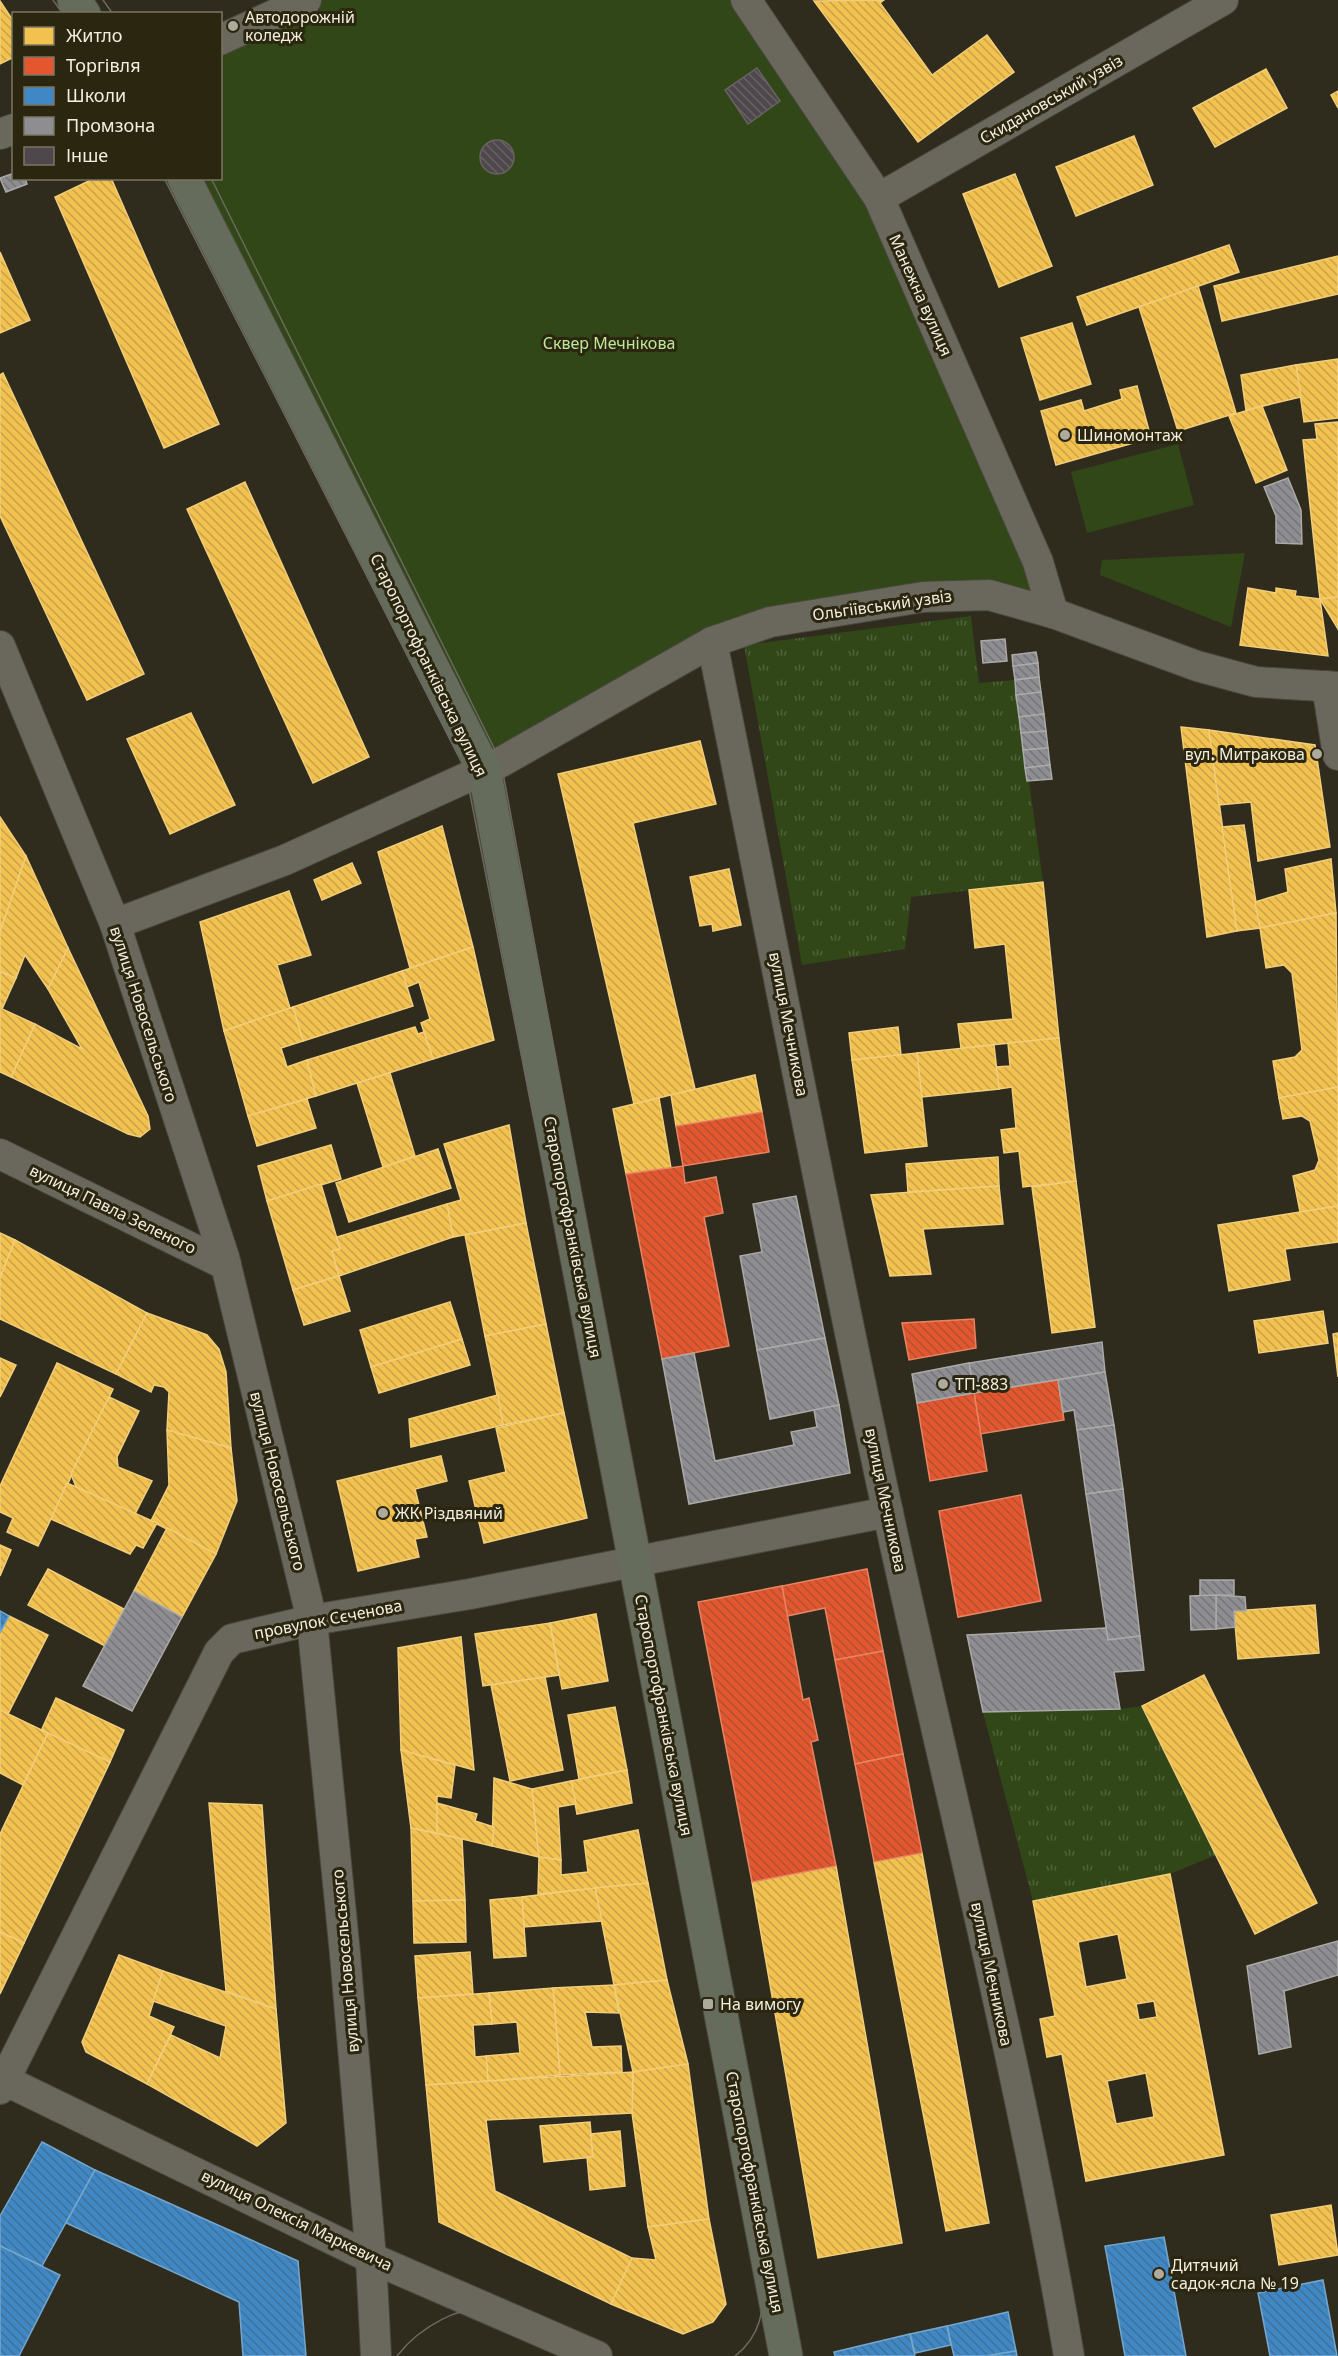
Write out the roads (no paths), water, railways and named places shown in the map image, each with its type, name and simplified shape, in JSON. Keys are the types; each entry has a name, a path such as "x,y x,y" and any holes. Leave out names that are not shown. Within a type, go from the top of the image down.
{"main road":[{"name":"Старопортофранківська вулиця","path":"185,180 484,769 786,2356"}],"street":[{"path":"222,39 306,0"},
{"name":"Манежна вулиця","path":"746,0 879,198 1038,562 1053,613"},
{"name":"Скидановський узвіз","path":"879,198 1187,8 1223,0"},
{"name":"Ольгіївський узвіз","path":"115,924 285,860 501,762 712,642 770,622 923,597 989,596 1053,613 1197,666 1256,682 1333,687"},
{"name":"вулиця Мечникова","path":"712,642 888,1512 978,1908 1051,2247 1070,2356"},
{"name":"вулиця Новосельського","path":"0,646 115,924 226,1265 312,1620 331,1789 376,2356"},
{"path":"1333,687 1338,755"},
{"name":"вулиця Павла Зеленого","path":"0,1154 226,1265"},
{"name":"провулок Сєченова","path":"1,2082 219,1652 232,1639 312,1620 470,1594 888,1512"},
{"name":"вулиця Олексія Маркевича","path":"1,2082 370,2258 597,2356"}],"tram line":[{"path":"53,0 62,12"},
{"path":"103,0 112,12"},
{"path":"165,180 465,769 762,2277 762,2311 756,2331 751,2340 735,2356"},
{"path":"212,180 501,762 796,2356"},
{"path":"397,2356 428,2327 455,2314 484,2309 526,2320 606,2356"}],"place":[{"name":"Автодорожній коледж","path":"233,26"},
{"name":"Шиномонтаж","path":"1065,435"},
{"name":"вул. Митракова","path":"1317,754"},
{"name":"ТП-883","path":"943,1384"},
{"name":"ЖК Різдвяний","path":"383,1513"},
{"name":"На вимогу","path":"708,2004"},
{"name":"Дитячий садок-ясла № 19","path":"1159,2274"}],"park label":[{"name":"Сквер Мечнікова","path":"609,343"}]}
